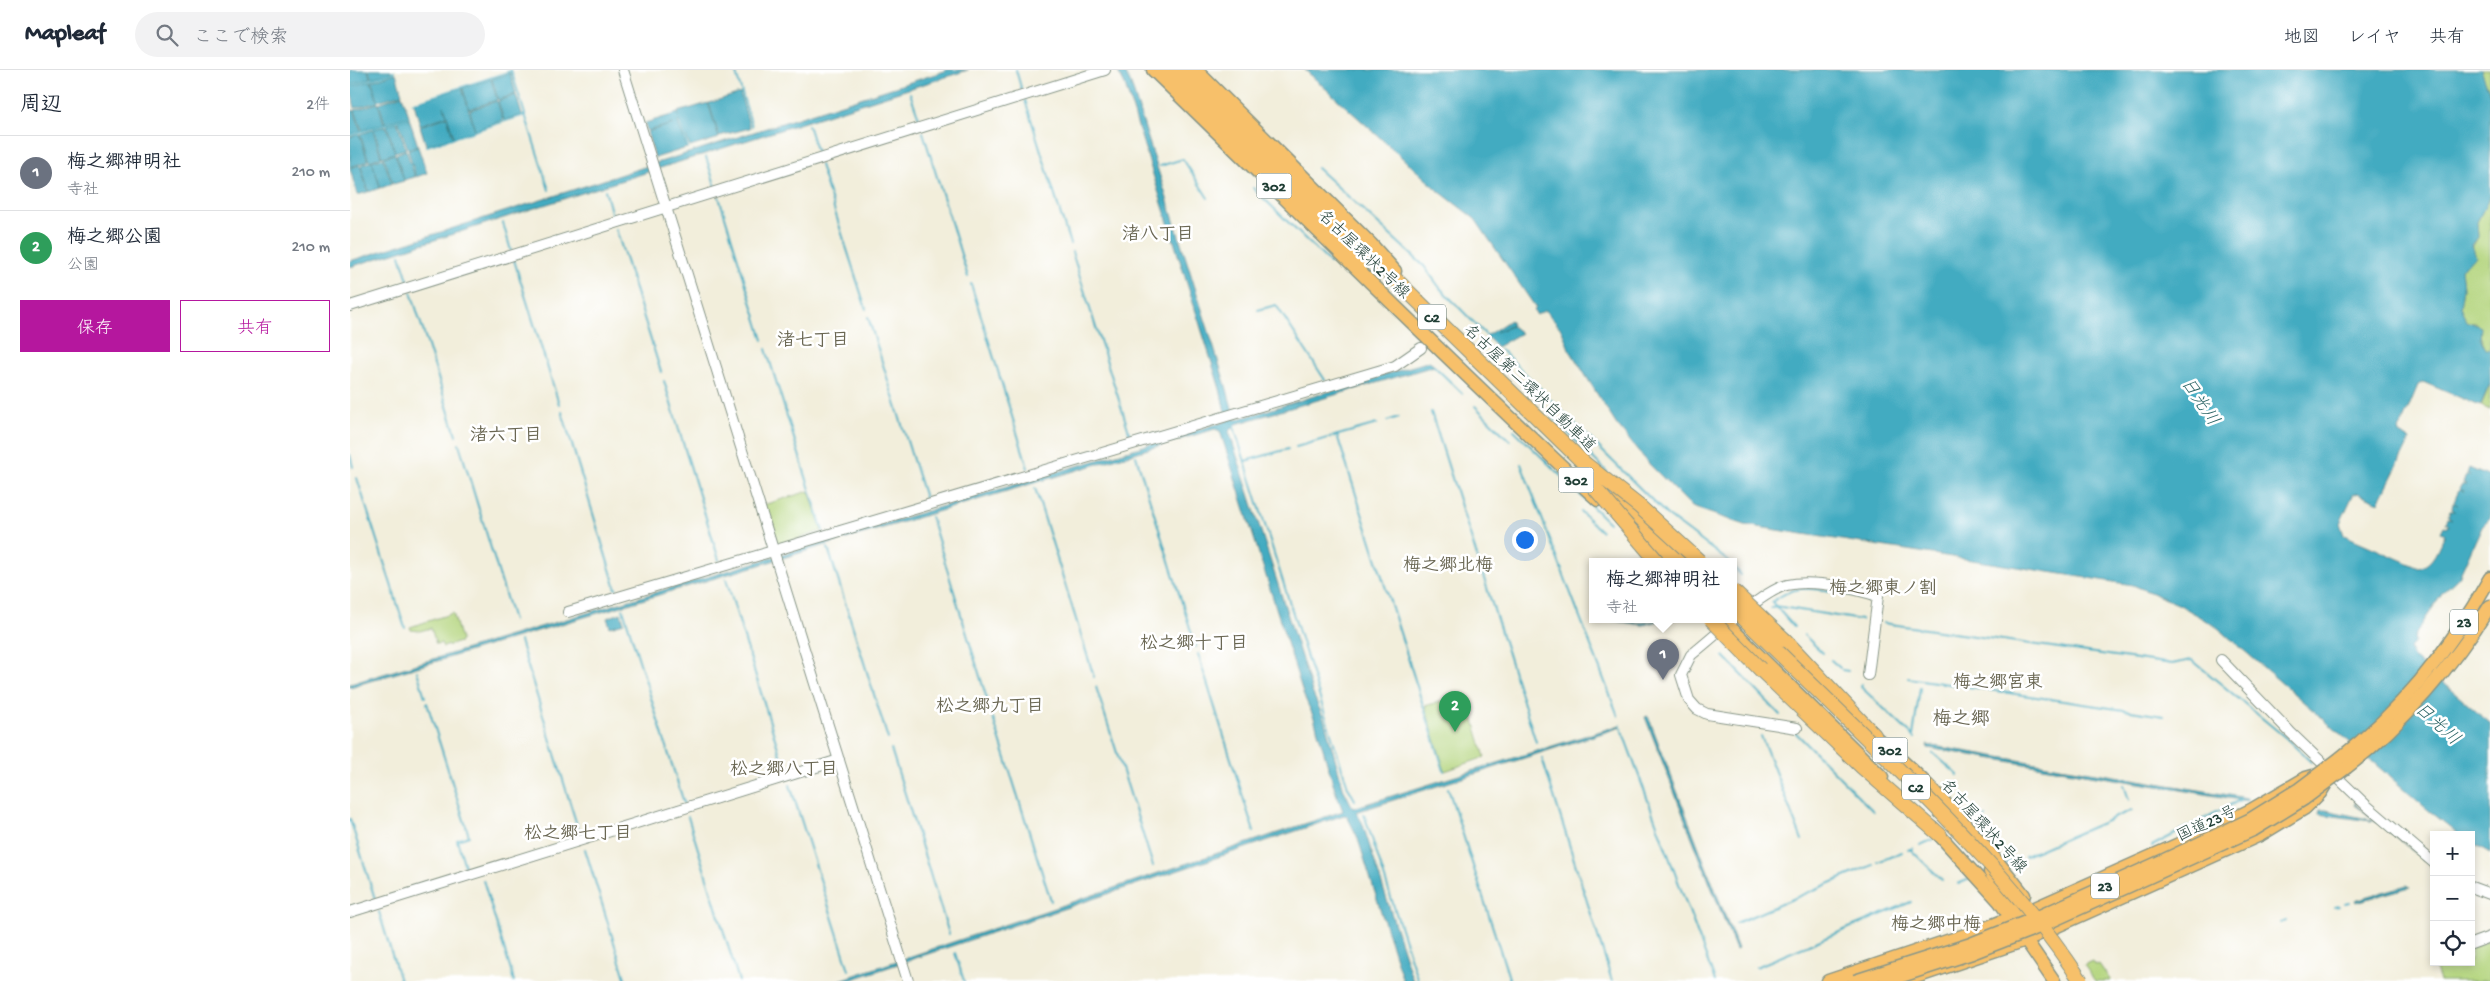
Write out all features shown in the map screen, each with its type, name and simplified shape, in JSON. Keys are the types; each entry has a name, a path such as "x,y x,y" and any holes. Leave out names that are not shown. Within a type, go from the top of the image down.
{"highway":[{"name":"名古屋環状2号線","path":"1153,70 1489,398 1661,558"},
{"name":"名古屋第二環状自動車道","path":"1168,70 1583,468 1684,558"},
{"name":"名古屋第二環状自動車道","path":"1181,70 1583,468 1669,558"},
{"name":"名古屋環状2号線","path":"1196,70 1371,244 1425,304 1558,430 1684,558"},
{"path":"1583,468 1654,558"},
{"path":"1583,468 1640,507 1696,558"},
{"name":"国道23号","path":"2440,667 2490,578"},
{"path":"1737,595 1785,640 1874,735"},
{"name":"国道23号","path":"1886,981 1972,953 2087,906 2255,829 2348,759 2394,709 2472,635 2490,606"},
{"name":"名古屋環状2号線","path":"1737,622 1874,735 1924,781 1984,843 2035,908 2047,931 2083,981"},
{"path":"1715,623 1869,774 1940,835"},
{"name":"名古屋環状2号線","path":"1737,623 2015,916 2026,940 2054,981"},
{"name":"C2","path":"1737,623 1986,872 2073,981"},
{"name":"C2","path":"1737,623 1910,782 1991,865 2044,929 2083,981"},
{"path":"1828,981 2035,908 2208,831 2251,810 2306,778 2321,780 2320,793 2305,808 2260,835 2026,940 1905,981"},
{"name":"国道23号","path":"1855,981 1968,945 2031,920 2249,820 2321,780"},
{"path":"1924,781 2015,916"},
{"path":"2047,931 2073,981"}],"street":[{"path":"623,70 908,981"},
{"path":"350,306 1105,70"},
{"path":"568,612 774,555 1395,366 1420,348"},
{"path":"1737,613 1768,593 1787,585 1802,583 1829,586 1878,596 1868,675"},
{"path":"1725,623 1691,655 1684,665 1681,674 1689,700 1697,709 1707,714 1797,728"},
{"path":"2221,660 2290,732 2366,805 2430,859"},
{"path":"350,912 839,760"},
{"path":"2475,888 2490,894"},
{"path":"2475,943 2490,937"}],"green space":[{"path":"2481,70 2490,70 2490,94"},
{"path":"2490,197 2490,349 2486,350 2475,323 2467,322 2460,307 2463,288 2461,268 2478,237 2477,222"},
{"path":"2490,384 2490,410 2481,406"},
{"path":"809,491 822,531 779,545 775,542 763,505"},
{"path":"453,613 460,642 443,647 441,643 436,644 431,628 420,631 411,630 410,627"},
{"path":"1466,694 1485,757 1445,771 1425,706"},
{"path":"2490,940 2490,981 2439,981 2434,966 2475,966 2475,946"},
{"path":"2093,961 2096,965 2099,964 2111,981 2095,981 2084,965"}],"water":[{"path":"350,70 368,70 370,78 350,85"},
{"path":"369,70 391,70 391,72 371,78"},
{"path":"948,70 968,70 350,267 350,261"},
{"path":"1117,70 1124,70 1131,84 1227,389 1235,420 1430,361 1434,366 1236,424 1229,431 1313,694 1324,719 1344,790 1353,808 1620,725 1621,727 1356,812 1362,822 1413,981 1403,981 1357,836 1347,816 1344,815 847,981 837,981 1343,811 1314,718 1304,696 1220,431 1215,429 350,687 350,684 1227,421 1220,389 1125,85"},
{"name":"日光川","path":"1305,70 2481,70 2490,94 2490,197 2477,222 2478,237 2472,245 2476,257 2461,268 2463,288 2460,307 2467,321 2481,327 2480,338 2486,349 2490,349 2490,384 2480,406 2423,382 2418,385 2398,433 2410,440 2379,502 2358,493 2353,495 2340,523 2344,535 2419,568 2428,563 2438,550 2445,534 2441,532 2444,526 2448,527 2449,525 2446,523 2448,518 2452,519 2448,516 2450,511 2455,511 2452,509 2453,503 2458,505 2454,502 2459,490 2464,491 2459,489 2462,484 2467,484 2463,482 2466,476 2471,476 2467,474 2469,468 2490,477 2490,518 2482,526 2459,577 2442,593 2414,637 2415,642 2410,648 2413,658 2490,723 2490,853 2475,844 2475,831 2455,831 2218,628 2180,605 2133,585 1745,525 1692,507 1649,464 1616,424 1569,349 1562,330 1545,310 1537,315 1533,311 1536,308 1475,219 1440,192"},
{"path":"396,73 402,94 378,101 372,81"},
{"path":"510,73 516,94 498,100 492,79"},
{"path":"491,79 497,100 469,109 463,88"},
{"path":"371,81 378,102 355,108 350,87"},
{"path":"462,88 475,130 454,137 444,106 447,116 420,125 414,103"},
{"path":"740,93 750,128 719,136 709,103"},
{"path":"402,95 409,116 385,123 379,103"},
{"path":"516,95 522,115 504,120 498,101"},
{"path":"497,101 503,120 475,130 470,110"},
{"path":"378,103 384,124 362,130 355,110"},
{"path":"708,103 719,138 690,147 680,121 678,122 687,148 655,158 647,132 673,124 647,131 645,123 678,113 679,117 678,112"},
{"path":"354,110 361,131 350,134 350,112"},
{"path":"447,117 453,137 426,145 420,126"},
{"path":"409,118 418,146 408,149 398,121"},
{"path":"397,122 406,149 395,152 387,125"},
{"path":"386,126 395,153 382,157 374,129"},
{"path":"373,130 381,157 369,161 360,134"},
{"path":"359,134 368,161 350,167 350,137"},
{"path":"418,147 427,173 416,177 408,150"},
{"path":"406,150 415,177 404,180 396,154"},
{"path":"395,154 404,181 393,184 384,157"},
{"path":"383,158 392,184 381,188 372,161"},
{"path":"372,161 380,188 369,192 361,165"},
{"path":"360,165 368,192 357,195 350,168"},
{"path":"1510,320 1512,325 1496,332 1512,326 1521,333 1497,347 1486,336"},
{"path":"621,613 624,623 610,627 607,618"},
{"path":"1629,623 1650,623 1643,625"},
{"path":"1648,716 1738,949 1736,950 1645,717"},
{"path":"1927,745 2247,798 2247,801 1928,748"},
{"path":"2320,810 2326,810 2373,819 2371,821 2319,814"},
{"path":"2407,885 2410,887 2356,902 2355,900"}],"waterway":[{"path":"511,70 549,190"},
{"path":"735,70 752,126"},
{"path":"1016,70 1022,91"},
{"path":"413,103 511,71"},
{"path":"350,86 394,72"},
{"path":"910,93 921,124"},
{"path":"1025,100 1070,244"},
{"path":"427,146 525,115"},
{"path":"350,135 409,117"},
{"path":"680,122 688,148"},
{"path":"808,125 818,156"},
{"path":"923,132 968,277"},
{"path":"706,157 716,188"},
{"path":"1160,166 1183,159 1208,198"},
{"path":"820,165 866,309"},
{"path":"1317,168 1424,266 1440,288 1487,336"},
{"path":"1253,188 1330,263"},
{"path":"605,190 613,219"},
{"path":"719,197 763,340"},
{"path":"503,223 511,251"},
{"path":"616,229 661,372"},
{"path":"1072,252 1131,438"},
{"path":"400,255 409,283"},
{"path":"514,260 559,404"},
{"path":"971,284 1028,468"},
{"path":"411,292 456,435"},
{"path":"1258,310 1276,305 1325,380"},
{"path":"868,317 925,498"},
{"path":"766,349 823,531"},
{"path":"1500,349 1547,395"},
{"path":"1434,366 1462,393"},
{"path":"664,381 719,560"},
{"path":"1551,400 1667,515 1724,558"},
{"path":"1475,406 1510,441"},
{"path":"562,412 616,589"},
{"path":"1431,412 1536,742"},
{"path":"1387,421 1399,417"},
{"path":"1552,417 1607,472"},
{"path":"1296,447 1377,424"},
{"path":"1234,427 1348,787 1355,800"},
{"path":"1514,430 1609,523"},
{"path":"1337,435 1444,771"},
{"path":"459,444 513,620"},
{"path":"1245,461 1288,449"},
{"path":"350,455 353,467"},
{"path":"1136,456 1196,647"},
{"path":"1521,464 1618,716"},
{"path":"357,478 405,628"},
{"path":"1035,488 1094,677"},
{"path":"1581,512 1601,531"},
{"path":"931,517 990,709"},
{"path":"828,548 888,739"},
{"path":"1737,570 1741,575"},
{"path":"726,579 785,771"},
{"path":"1794,627 1772,602 1788,592 1800,589 1815,589 1864,598"},
{"path":"1771,608 1775,606 1861,620"},
{"path":"623,609 684,803"},
{"path":"1883,623 2172,664 2192,660 2286,738 2311,762"},
{"path":"1804,635 1823,653"},
{"path":"520,641 580,835"},
{"path":"1198,654 1254,832"},
{"path":"1724,656 1780,715"},
{"path":"1831,660 1840,668"},
{"path":"1842,670 1848,671"},
{"path":"417,671 425,697"},
{"path":"1908,678 2164,716"},
{"path":"1862,684 1861,687 1915,738"},
{"path":"1096,687 1153,866"},
{"path":"1913,736 1920,688"},
{"path":"427,703 469,836 457,840 466,870"},
{"path":"993,718 1051,901"},
{"path":"1620,725 1715,981"},
{"path":"1795,732 1873,811"},
{"path":"1761,736 1802,840"},
{"path":"891,749 949,934"},
{"path":"1933,753 1958,775"},
{"path":"1542,758 1612,981"},
{"path":"790,785 849,970"},
{"path":"2124,785 2129,800"},
{"path":"1448,788 1510,981"},
{"path":"2152,846 2240,800"},
{"path":"2025,856 2132,810"},
{"path":"1364,814 1418,981"},
{"path":"688,817 739,981"},
{"path":"1978,820 1986,817"},
{"path":"350,819 375,899"},
{"path":"1920,845 1932,840"},
{"path":"1908,850 1913,848"},
{"path":"585,849 626,981"},
{"path":"1910,849 1942,880"},
{"path":"1878,862 1902,852"},
{"path":"2005,864 2014,860"},
{"path":"1736,923 1873,865"},
{"path":"1958,884 1972,878"},
{"path":"483,880 514,981"},
{"path":"1756,967 1911,902"},
{"path":"2345,904 2349,903"},
{"path":"2334,907 2339,906"},
{"path":"379,912 400,981"},
{"path":"2280,923 2286,921"},
{"path":"955,953 964,981"}],"place":[{"name":"梅之郷神明社","path":"1663,680"},
{"name":"梅之郷公園","path":"1455,732"}],"district":[{"name":"渚八丁目","path":"1158,233"},
{"name":"渚七丁目","path":"813,339"},
{"name":"渚六丁目","path":"506,434"},
{"name":"梅之郷北梅","path":"1448,564"},
{"name":"梅之郷東ノ割","path":"1883,587"},
{"name":"松之郷十丁目","path":"1194,642"},
{"name":"梅之郷宮東","path":"1998,681"},
{"name":"松之郷九丁目","path":"990,705"},
{"name":"梅之郷","path":"1961,717"},
{"name":"松之郷八丁目","path":"784,768"},
{"name":"松之郷七丁目","path":"578,832"},
{"name":"梅之郷中梅","path":"1936,923"}]}
